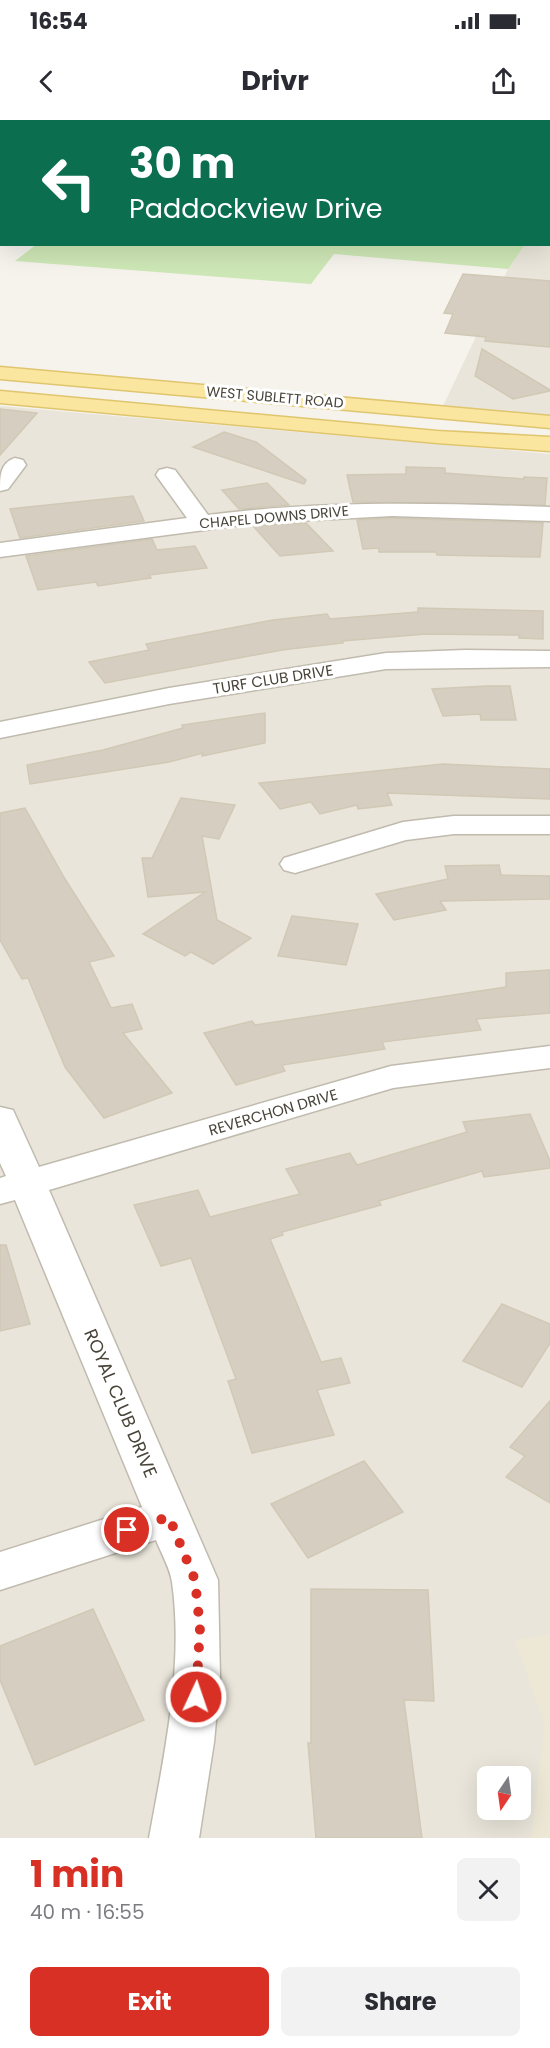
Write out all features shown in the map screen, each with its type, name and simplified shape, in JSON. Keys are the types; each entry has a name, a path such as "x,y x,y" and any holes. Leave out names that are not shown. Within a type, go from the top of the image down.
{"main road":[{"name":"WEST SUBLETT ROAD","path":"0,373 550,422"},
{"name":"WEST SUBLETT ROAD","path":"0,397 437,437 550,444"}],"street":[{"path":"0,484 15,465"},
{"path":"167,475 202,523"},
{"name":"CHAPEL DOWNS DRIVE","path":"0,550 257,516 392,509 550,514"},
{"name":"TURF CLUB DRIVE","path":"0,730 169,696 386,661 465,658 550,660"},
{"path":"295,864 403,831 454,825 550,825"},
{"name":"REVERCHON DRIVE","path":"14,1187 391,1077 550,1057"},
{"name":"ROYAL CLUB DRIVE","path":"0,1119 14,1187 169,1517 195,1580 200,1628 194,1720 174,1838"},
{"path":"0,1571 169,1517"}],"shaded area":[{"path":"524,246 550,246 550,416 443,406 508,269"},
{"path":"0,406 550,454 550,1838 0,1838"},
{"path":"550,1634 550,1838 531,1838 545,1725 515,1640"}],"green space":[{"path":"34,246 524,246 508,269 334,254 311,284 15,261"}],"building":[{"path":"463,274 550,281 550,347 485,341 486,337 445,333 453,314 444,313"},
{"path":"482,349 550,391 513,399 475,376"},
{"path":"0,409 37,413 0,455"},
{"path":"224,432 256,442 306,480 304,484 193,447"},
{"path":"406,467 445,468 445,473 524,479 524,477 547,478 545,505 353,502 347,475 406,474"},
{"path":"267,483 289,505 239,509 222,490"},
{"path":"133,496 144,521 20,538 10,509"},
{"path":"392,518 543,523 540,557 437,555 436,552 379,552 379,548 363,549 357,520"},
{"path":"306,523 333,551 280,556 253,526"},
{"path":"152,539 157,550 195,546 207,568 149,575 151,578 98,586 96,582 38,590 26,556"},
{"path":"418,608 543,611 543,639 519,638 519,635 426,634 342,641 343,643 282,650 105,683 89,662 149,650 146,644 273,620 327,614 330,619 418,612"},
{"path":"510,686 516,720 481,720 480,714 443,716 432,689"},
{"path":"265,713 265,743 202,756 203,753 169,762 30,784 27,765 103,750 183,728 182,725"},
{"path":"443,764 550,769 550,799 387,793 392,805 358,809 357,805 320,814 311,802 280,809 259,783"},
{"path":"181,798 235,805 219,839 202,836 217,920 251,938 213,964 191,952 185,956 143,934 205,892 148,897 142,858 152,858"},
{"path":"25,808 65,879 114,956 89,962 111,1008 132,1004 142,1029 123,1033 172,1093 104,1118 65,1067 28,978 22,979 0,940 0,813"},
{"path":"499,865 501,875 550,876 550,899 440,901 446,910 394,920 376,894 448,879 445,866"},
{"path":"292,916 358,924 346,965 278,956"},
{"path":"550,970 550,1013 476,1019 481,1030 382,1042 385,1049 282,1065 285,1071 236,1085 204,1033 252,1021 255,1025 506,987 506,973"},
{"path":"530,1114 550,1161 550,1168 484,1177 482,1171 379,1201 381,1205 282,1232 283,1235 270,1239 321,1362 341,1358 350,1383 317,1390 334,1435 252,1453 228,1381 236,1379 191,1258 161,1266 134,1205 198,1190 210,1217 300,1194 286,1169 350,1153 357,1165 467,1132 463,1122"},
{"path":"0,1245 6,1245 30,1324 0,1331"},
{"path":"502,1304 550,1324 550,1343 522,1387 463,1361"},
{"path":"550,1401 550,1503 506,1477 525,1456 510,1447"},
{"path":"364,1461 403,1512 308,1558 271,1504"},
{"path":"311,1589 428,1590 434,1701 404,1700 422,1838 316,1838 308,1743 311,1743"},
{"path":"93,1609 144,1720 35,1765 0,1680 0,1646"}],"route":[{"path":"127,1530 169,1517 195,1580 200,1628 196,1697"}]}
